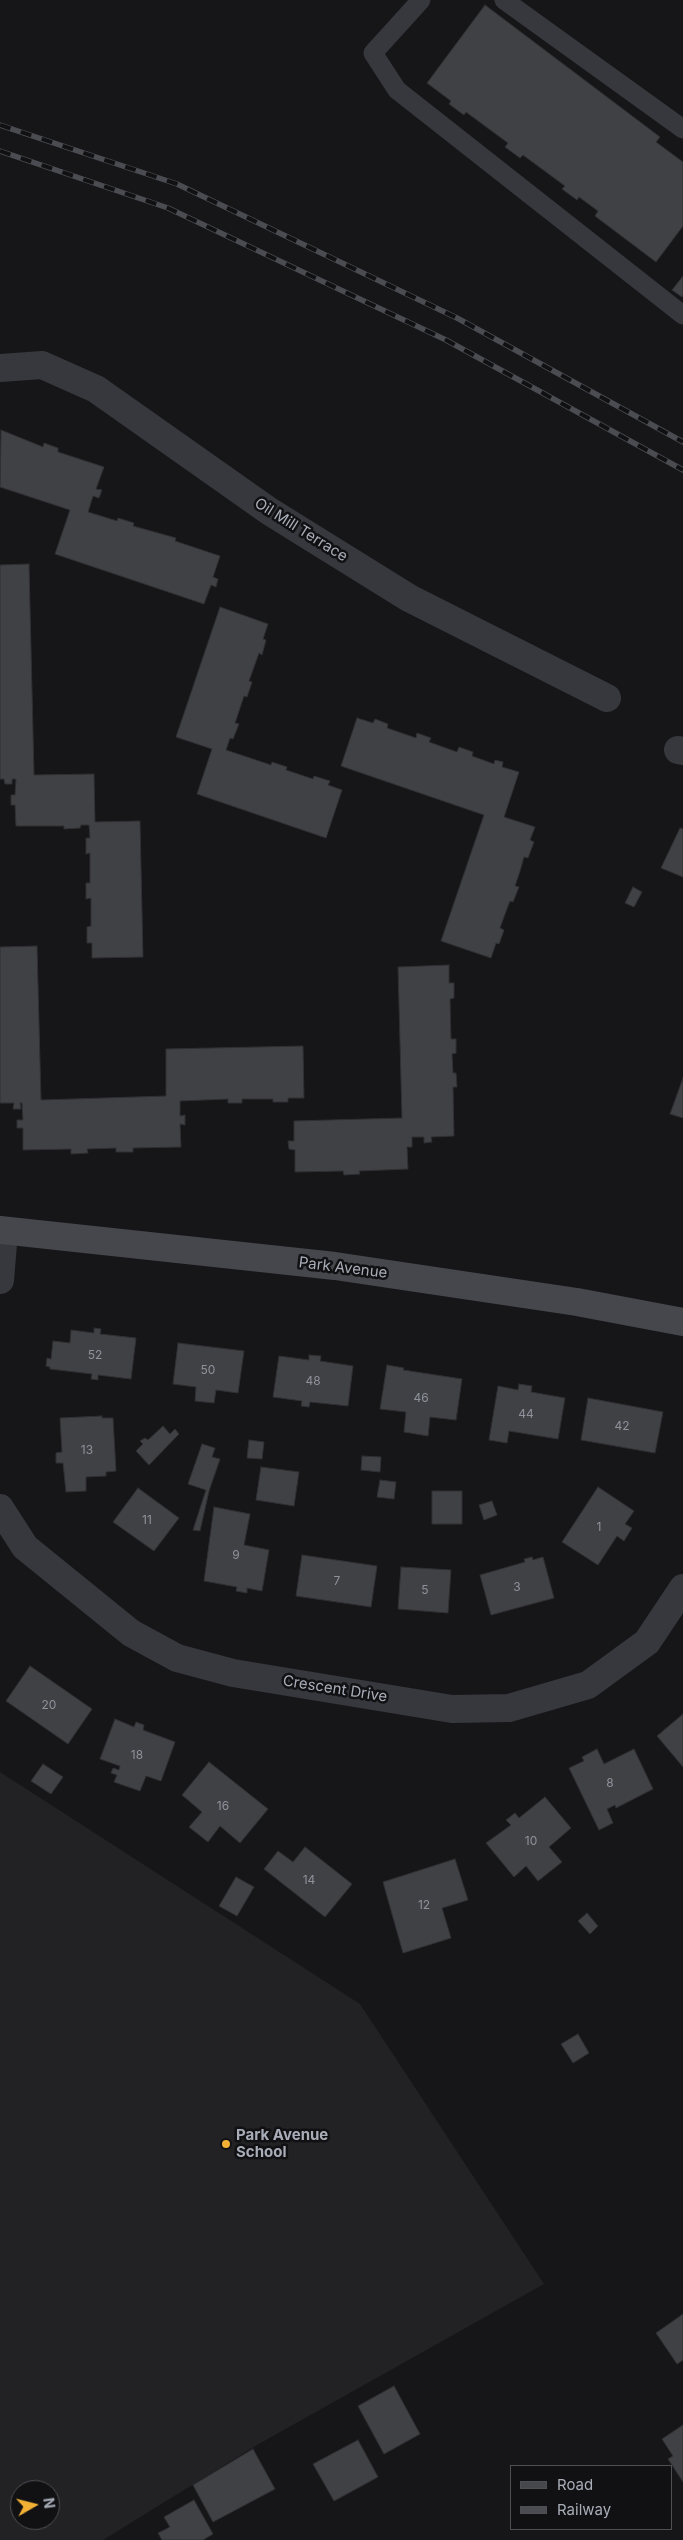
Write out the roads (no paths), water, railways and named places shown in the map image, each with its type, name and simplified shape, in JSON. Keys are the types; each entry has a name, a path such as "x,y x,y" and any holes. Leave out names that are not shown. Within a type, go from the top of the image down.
{"main road":[{"name":"Park Avenue","path":"2,1230 335,1266 577,1302 683,1322"}],"street":[{"name":"Oil Mill Terrace","path":"0,368 42,365 96,389 269,511 409,598 608,698"},
{"path":"0,1280 2,1230"},
{"name":"Crescent Drive","path":"0,1508 26,1547 131,1633 177,1658 234,1673 452,1709 509,1708 588,1686 648,1642 683,1588"}],"lane":[{"path":"421,0 373,53 398,90 683,315"},
{"path":"504,0 683,129"}],"railway":[{"path":"0,125 177,184 457,318 683,442"},
{"path":"0,151 168,208 446,340 683,470"}],"place":[{"name":"Park Avenue School","path":"226,2144"}]}
